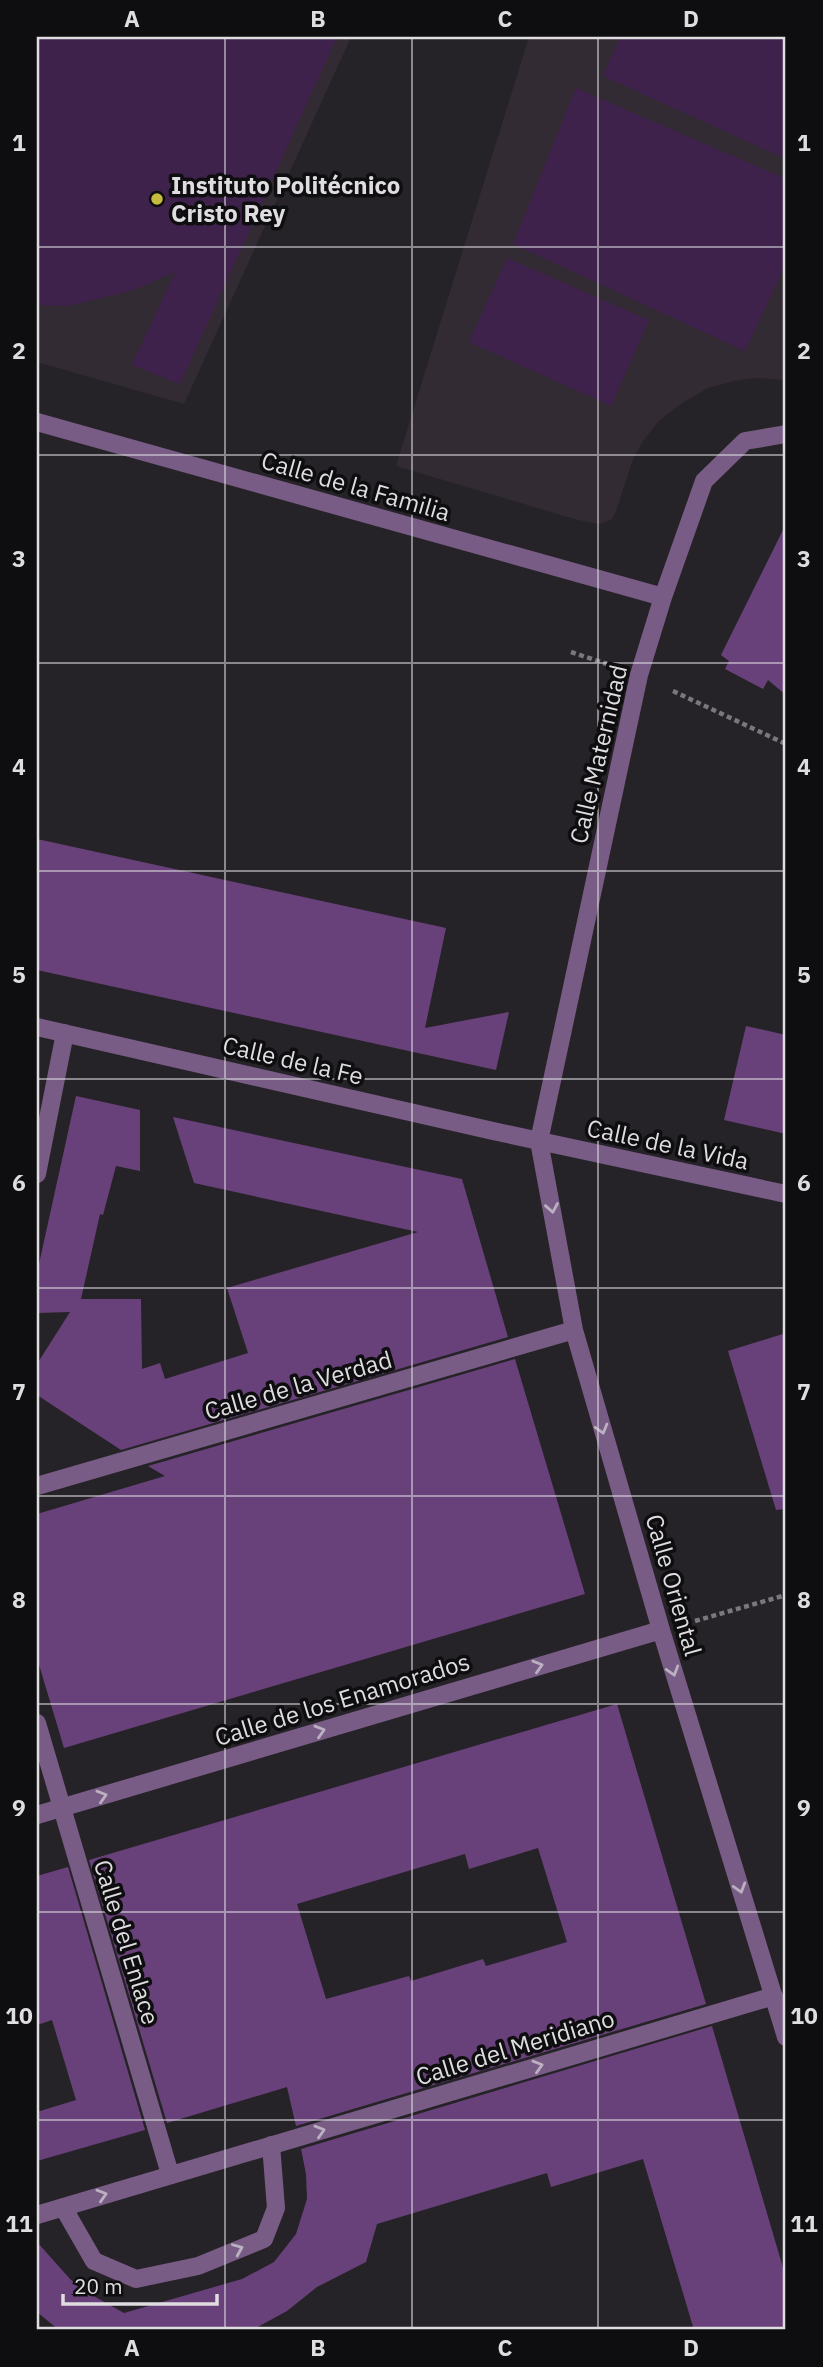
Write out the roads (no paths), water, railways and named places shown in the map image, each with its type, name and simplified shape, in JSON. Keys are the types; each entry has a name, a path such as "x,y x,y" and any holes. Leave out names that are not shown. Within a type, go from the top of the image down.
{"street":[{"name":"Calle de la Familia","path":"37,422 663,597"},
{"name":"Calle Maternidad","path":"539,1141 639,675 663,597 704,481 745,441 786,435"},
{"name":"Calle de la Fe","path":"37,1027 539,1141"},
{"path":"37,1174 65,1033"},
{"name":"Calle de la Vida","path":"539,1141 786,1194"},
{"name":"Calle Oriental","path":"539,1141 574,1330 661,1630 786,2037"},
{"name":"Calle de la Verdad","path":"37,1486 574,1330"},
{"name":"Calle de los Enamorados","path":"37,1815 661,1630"},
{"name":"Calle del Enlace","path":"37,1723 170,2174"},
{"name":"Calle del Meridiano","path":"37,2215 774,1996"},
{"path":"63,2207 93,2261 136,2279 198,2266 264,2239 276,2208 271,2145"}],"place":[{"name":"Instituto Politécnico Cristo Rey","path":"157,199"}]}
